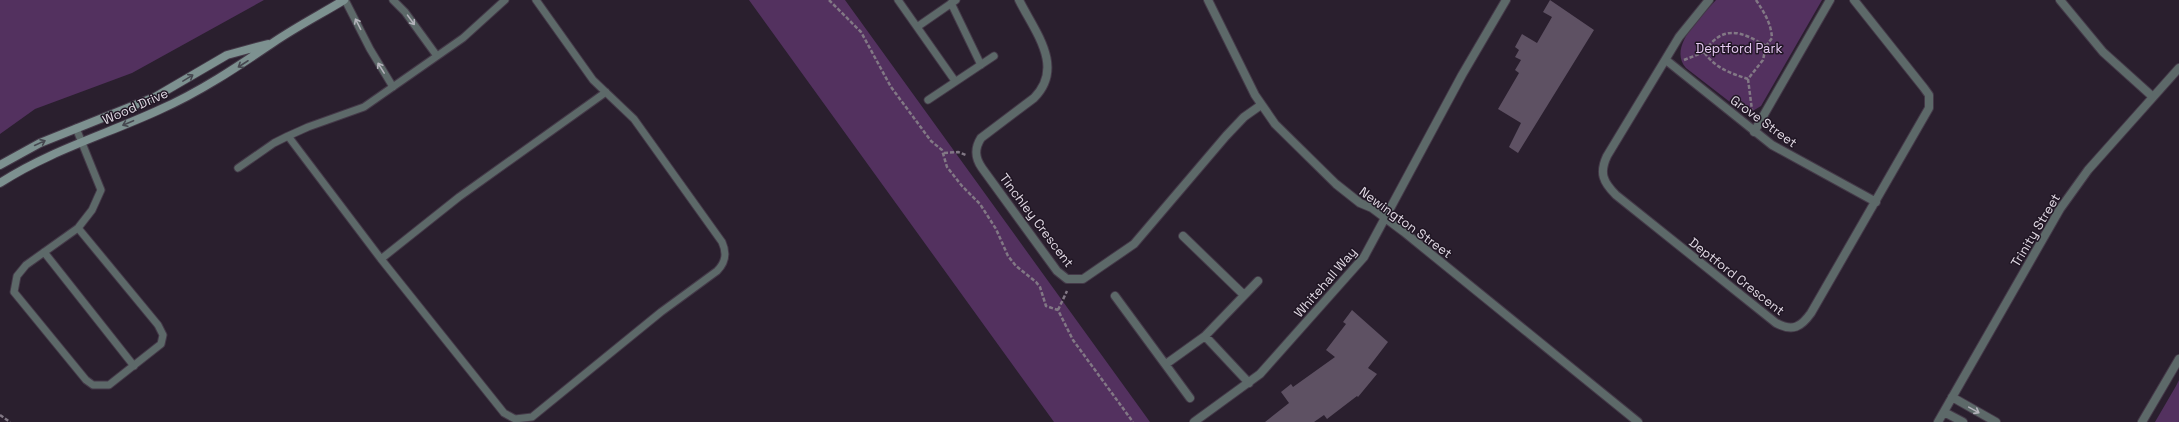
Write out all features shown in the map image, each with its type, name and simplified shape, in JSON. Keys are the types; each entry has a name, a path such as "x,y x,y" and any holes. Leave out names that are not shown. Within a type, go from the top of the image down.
{"street":[{"name":"Wood Drive","path":"0,183 39,162 82,142 160,110 242,65 275,42 344,0"},
{"path":"976,156 978,143 981,138 1034,98 1040,92 1048,78 1048,58 1019,0"},
{"name":"Newington Street","path":"1208,0 1261,105 1275,124 1336,184 1360,203 1385,218 1638,422"},
{"name":"Whitehall Way","path":"1194,422 1249,383 1269,364 1364,257 1462,75 1506,0"},
{"name":"Deptford Crescent","path":"1709,0 1679,37 1607,156 1601,172 1603,179 1616,195 1776,323 1784,327 1794,328 1804,322 1876,202 1927,115 1930,101 1924,88 1854,0"},
{"path":"1754,132 1830,0"},
{"path":"2060,0 2103,52 2153,97"},
{"name":"Wood Drive","path":"0,165 40,143 154,97 227,55 275,42"},
{"name":"Grove Street","path":"1666,60 1772,145 1876,202"},
{"name":"Trinity Street","path":"1938,422 2060,209 2088,170 2179,68"},
{"name":"Tinchley Crescent","path":"976,156 982,168 1057,271 1067,279 1073,280 1087,276 1134,244 1226,136 1244,117 1261,105"},
{"path":"1182,236 1244,295"},
{"path":"1166,364 1205,336 1258,281"},
{"path":"1115,296 1190,398"},
{"path":"1205,336 1249,383"},
{"path":"2142,422 2179,359"},
{"path":"1952,397 1996,422"},
{"path":"1944,412 1963,422"}],"lane":[{"path":"344,0 370,49 393,87"},
{"path":"393,0 405,12 438,56"},
{"path":"238,168 274,142 308,126 364,107 463,38 505,0"},
{"path":"288,136 381,259 504,413 509,417 521,420 532,417 661,312 717,271 721,267 726,256 722,242 634,119 593,80 536,0"},
{"path":"898,0 955,81"},
{"path":"917,27 953,2 981,65"},
{"path":"928,100 994,56"},
{"path":"381,259 459,197 606,92"},
{"path":"76,128 101,190 92,210 78,228 26,265 17,276 14,292 25,308 86,380 93,385 109,385 160,344 163,335 158,325 78,228"},
{"path":"44,252 134,366"}],"path":[{"path":"829,0 861,32 891,87 931,141 944,153 947,167 962,186 980,204 996,229 1008,256 1016,266 1036,282 1046,306 1058,310 1073,340 1133,422"},
{"path":"1754,132 1748,79 1763,60 1766,46 1772,38 1772,29 1756,0"},
{"path":"1748,79 1726,72 1711,62 1704,52 1711,42 1726,33 1746,34 1766,46"},
{"path":"944,153 958,152 976,156"},
{"path":"1058,310 1073,280"},
{"path":"0,415 10,422"}],"green space":[{"path":"0,0 264,0 132,73 35,109 0,134"},
{"path":"749,0 845,0 1150,422 1054,422"},
{"name":"Deptford Park","path":"1716,0 1822,0 1761,106 1751,112 1739,109 1686,68 1681,60 1683,41 1695,23"},
{"path":"2179,380 2179,422 2155,422 2176,386"}],"building":[{"path":"1550,0 1594,30 1518,153 1509,147 1521,123 1498,109 1519,73 1515,70 1521,60 1515,57 1519,50 1515,47 1522,34 1537,43 1552,17 1543,12"},
{"path":"1352,310 1388,342 1368,368 1377,374 1358,397 1357,396 1327,419 1324,415 1314,422 1265,422 1289,403 1281,392 1291,384 1293,387 1335,357 1326,350 1346,324 1343,322"}]}
